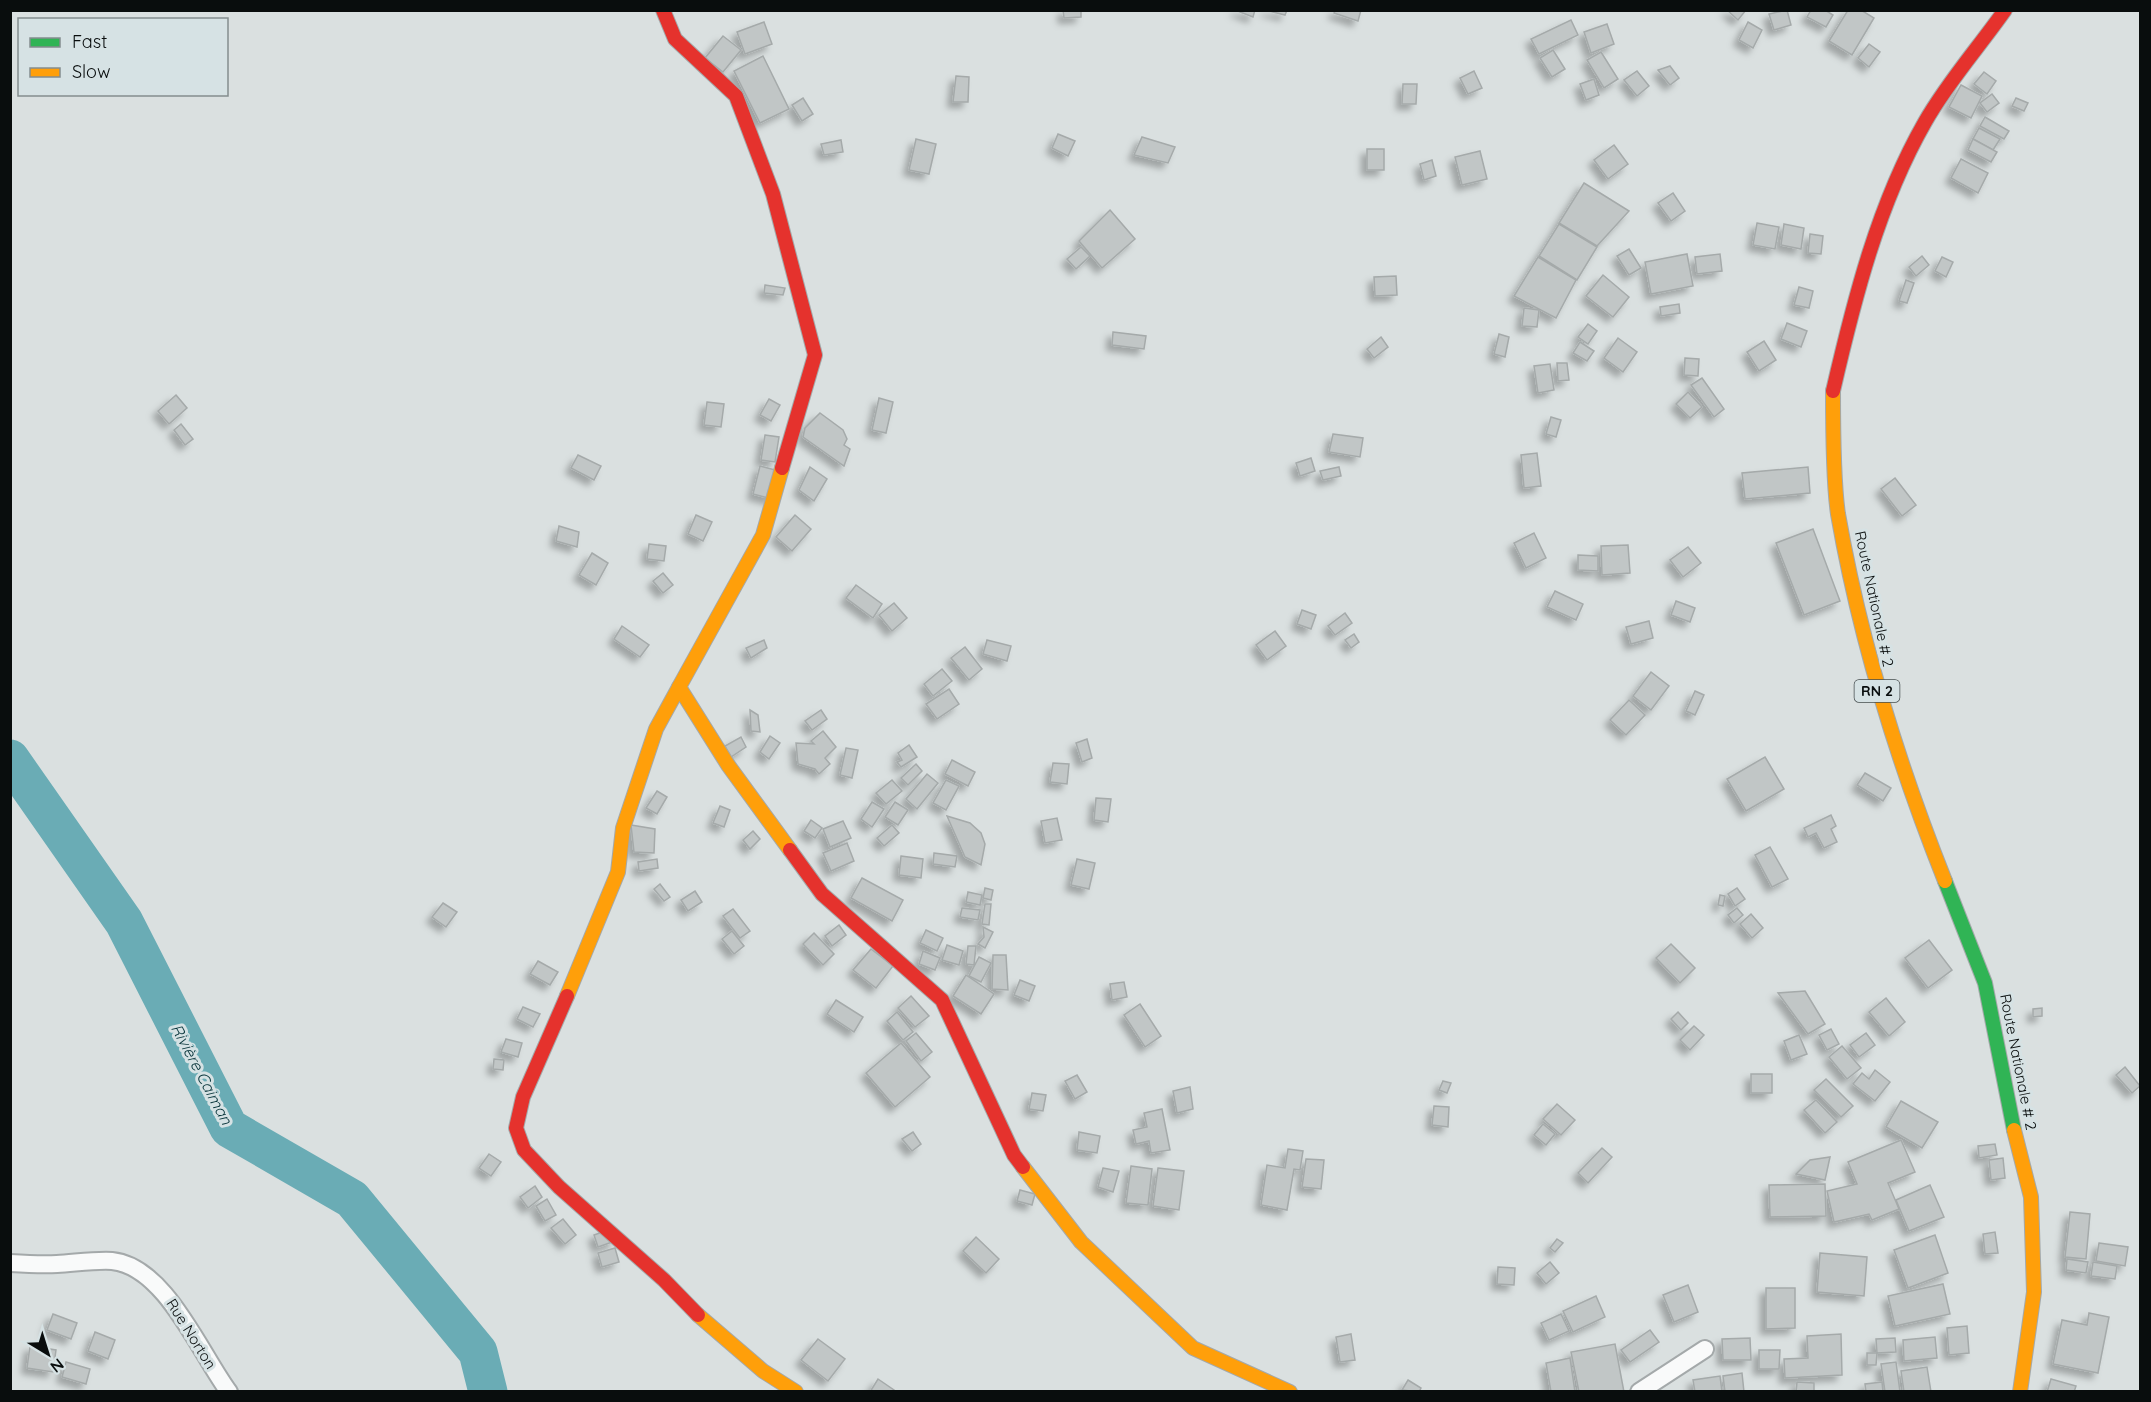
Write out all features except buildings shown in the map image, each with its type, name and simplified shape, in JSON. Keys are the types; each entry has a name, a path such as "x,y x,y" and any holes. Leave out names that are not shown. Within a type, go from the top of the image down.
{"street":[{"path":"663,10 675,39 736,96 773,195 815,355 763,535 656,729 623,828 618,872 599,923 523,1097 516,1128 524,1150 559,1187 664,1280 698,1315 763,1371 796,1392"},
{"name":"Route Nationale # 2","path":"2005,10 1925,122 1888,202 1854,301 1833,393 1838,512 1874,678 1918,814 1985,983 2005,1096 2031,1197 2034,1292 2020,1392"},
{"path":"679,687 728,765 822,894 942,1000 1014,1155 1081,1242 1193,1348 1290,1392"},
{"name":"Rue Norton","path":"10,1263 52,1264 114,1261 146,1274 166,1294 210,1366 229,1392"},
{"path":"1639,1392 1705,1349"}],"waterway":[{"name":"Rivière Caiman","path":"10,759 124,922 229,1128 352,1199 478,1352 488,1392"}],"traffic: fast":[{"path":"1945,881 1985,983 2014,1130"}],"traffic: slow":[{"path":"1833,391 1836,500 1857,608 1896,746 1945,881"},
{"path":"782,468 763,535 679,687 728,765 790,850"},
{"path":"567,996 618,872 623,828 656,729 679,687"},
{"path":"2014,1130 2031,1197 2034,1292 2020,1392"},
{"path":"1023,1167 1081,1242 1193,1348 1290,1392"},
{"path":"698,1315 763,1371 796,1392"}],"traffic: jam":[{"path":"663,10 675,39 736,96 773,194 815,355 782,468"},
{"path":"1833,391 1869,253 1908,153 1953,79 2005,10"},
{"path":"790,850 822,894 942,1000 1014,1155 1023,1167"},
{"path":"567,996 523,1097 516,1128 524,1150 559,1187 664,1280 698,1315"}]}
